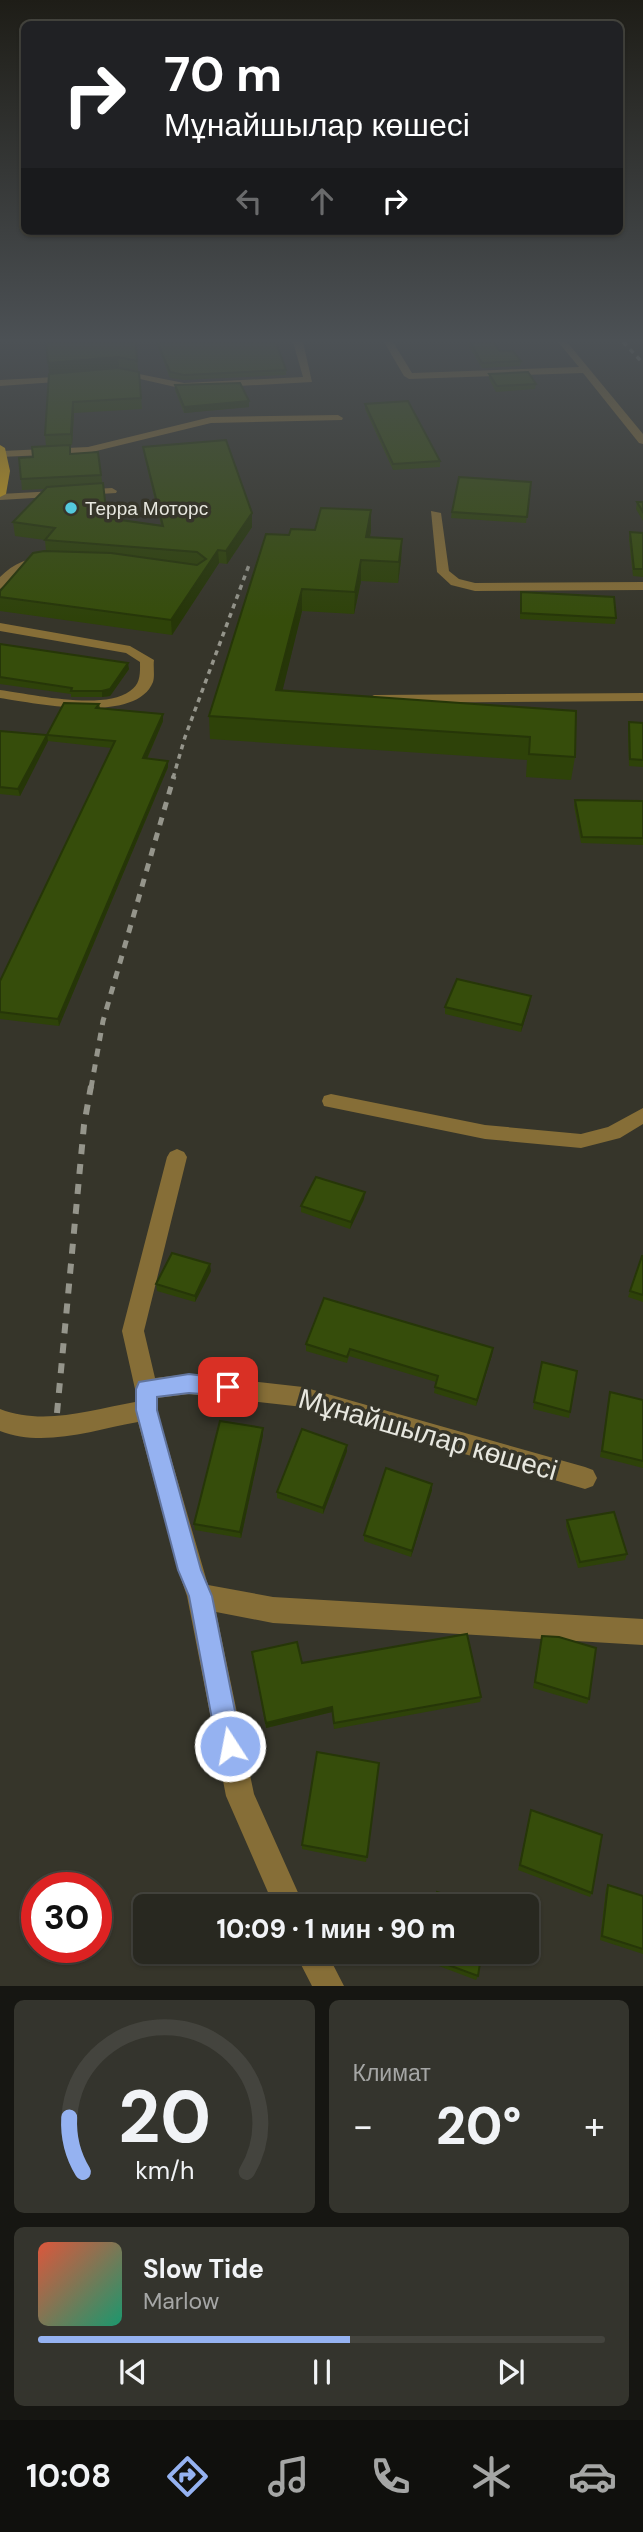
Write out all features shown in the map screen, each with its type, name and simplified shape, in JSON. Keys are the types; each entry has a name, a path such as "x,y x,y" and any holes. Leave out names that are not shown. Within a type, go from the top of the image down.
{"main road":[{"path":"0,496 6,466 1,451"}],"street":[{"path":"1,451 88,450 151,435"},
{"path":"0,496 112,491"},
{"path":"435,513 443,572 455,582 475,587 643,586"},
{"path":"0,585 14,568 27,562 54,559"},
{"path":"0,627 130,650 147,660 149,668 142,689 115,703 92,705 0,694"},
{"path":"373,699 643,697"},
{"path":"331,1101 485,1132 581,1140 613,1133 643,1115"},
{"path":"177,1157 133,1331 146,1399 190,1570 200,1596 240,1796 284,1894"},
{"name":"Мұнайшылар көшесі","path":"0,1420 12,1427 38,1429 189,1384 303,1396 585,1478"},
{"path":"200,1596 273,1610 643,1632"},
{"path":"316,1964 329,1986"}],"building":[{"path":"379,435 426,435 440,461 393,464"},
{"path":"226,440 252,513 226,551 218,550 171,620 0,597 0,591 33,553 111,553 197,565 206,559 197,552 45,540 55,528 13,522 47,487 103,483 107,518 163,526 143,447"},
{"path":"70,445 70,454 98,452 101,475 21,479 19,458 33,457 32,447"},
{"path":"459,477 531,482 527,517 452,512"},
{"path":"321,508 371,510 366,537 402,539 399,562 361,560 355,592 302,589 276,690 576,711 575,757 529,754 530,737 209,716 266,534 289,535 291,529 315,530"},
{"path":"630,532 643,533 643,569 634,569"},
{"path":"521,592 614,597 616,618 521,613"},
{"path":"0,644 128,663 110,689 71,691 72,688 0,677"},
{"path":"64,703 99,704 96,708 163,714 143,758 168,761 58,1019 0,1012 0,981 115,741 47,735"},
{"path":"629,722 643,723 643,760 630,759"},
{"path":"0,731 47,735 18,789 0,787"},
{"path":"575,800 643,801 643,838 582,837"},
{"path":"457,979 531,996 522,1025 445,1007"},
{"path":"316,1177 365,1192 351,1222 301,1206"},
{"path":"172,1253 210,1264 195,1296 156,1284"},
{"path":"643,1256 643,1295 630,1291"},
{"path":"324,1298 493,1348 477,1400 435,1387 438,1376 350,1349 347,1357 306,1344"},
{"path":"542,1362 577,1371 570,1412 534,1402"},
{"path":"610,1392 643,1400 643,1461 602,1451"},
{"path":"220,1421 263,1428 240,1532 194,1524"},
{"path":"302,1429 347,1445 323,1508 277,1492"},
{"path":"386,1468 432,1484 412,1551 364,1535"},
{"path":"614,1512 627,1554 580,1562 567,1520"},
{"path":"467,1634 481,1697 334,1723 332,1707 266,1723 252,1652 297,1642 302,1663"},
{"path":"542,1636 559,1637 596,1648 589,1699 535,1682"},
{"path":"317,1752 379,1763 367,1857 302,1845"},
{"path":"531,1810 602,1835 592,1893 520,1865"},
{"path":"608,1885 643,1896 643,1949 602,1936"},
{"path":"446,1964 480,1964 478,1976"}],"railway":[{"path":"173,778 185,737 249,565"},
{"path":"91,1088 103,1021 174,776"},
{"path":"57,1413 84,1125 91,1086"}],"place":[{"name":"Терра Моторс","path":"71,508"}],"route":[{"path":"228,1387 189,1384 146,1389 146,1410 190,1570 200,1596 230,1746"}]}
